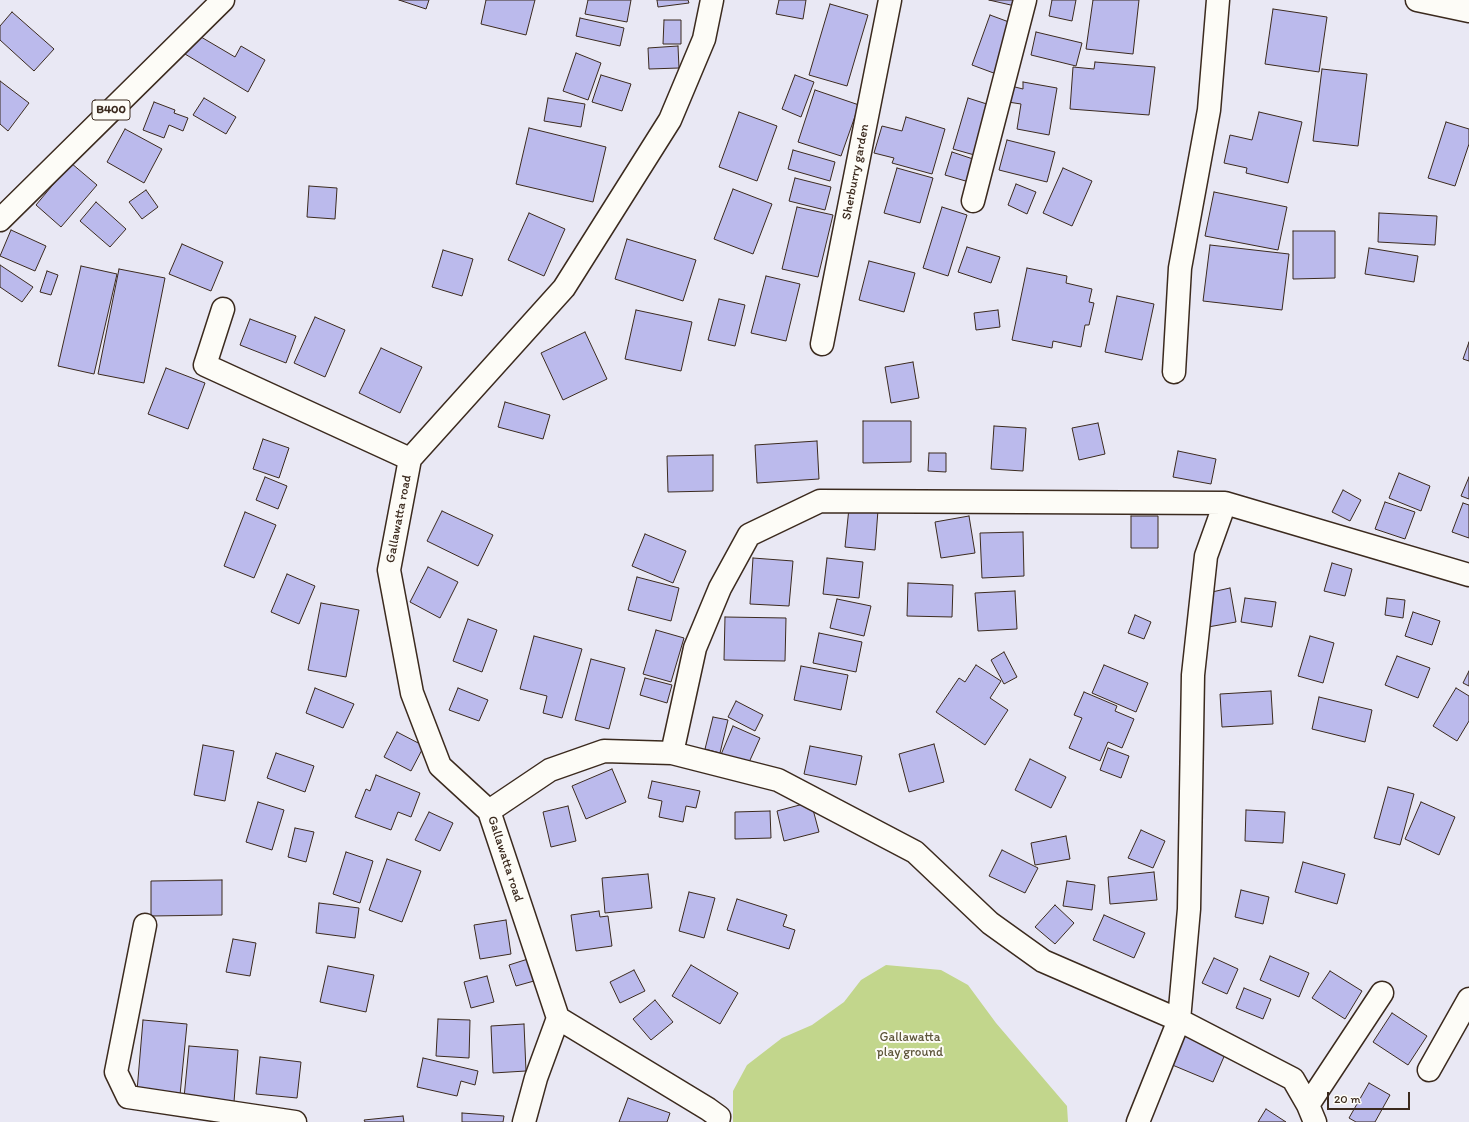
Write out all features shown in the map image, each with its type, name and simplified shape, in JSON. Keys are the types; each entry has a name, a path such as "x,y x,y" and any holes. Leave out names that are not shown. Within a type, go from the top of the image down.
{"street":[{"name":"B400","path":"0,220 223,0"},
{"path":"223,309 205,365 410,459 564,288 670,120 704,39 712,0"},
{"name":"Sherburry garden","path":"822,344 890,0"},
{"path":"973,201 1025,0"},
{"path":"1174,372 1180,268 1209,110 1218,0"},
{"path":"1417,0 1469,11"},
{"name":"Gallawatta road","path":"410,459 389,570 412,693 440,766 489,811 558,1018"},
{"path":"672,753 695,648 720,588 748,535 820,501 1225,503 1469,575"},
{"path":"1138,1122 1178,1020 1189,910 1193,675 1206,556 1225,503"},
{"path":"489,811 550,770 604,751 672,753 778,780 915,852 990,923 1043,961 1178,1020 1293,1079 1312,1114"},
{"path":"145,925 116,1072 128,1097 295,1122"},
{"path":"1312,1114 1382,993"},
{"path":"1429,1070 1469,999"},
{"path":"524,1122 536,1078 558,1018 708,1109 718,1117 718,1122"}],"green space":[{"name":"Gallawatta play ground","path":"886,965 941,970 968,985 996,1023 1067,1106 1068,1122 733,1122 733,1091 747,1065 782,1038 812,1025 844,1002 861,980"}],"building":[{"path":"399,0 429,0 426,9"},
{"path":"486,0 535,0 526,35 481,24"},
{"path":"588,0 631,0 627,22 585,14"},
{"path":"657,0 688,0 689,3 658,7"},
{"path":"779,0 806,0 803,19 776,14"},
{"path":"989,0 1016,0 1015,6"},
{"path":"1052,0 1076,0 1072,21 1049,16"},
{"path":"1093,0 1139,0 1133,54 1086,49"},
{"path":"830,4 868,15 847,86 809,75"},
{"path":"1273,9 1327,17 1319,72 1265,64"},
{"path":"12,12 54,49 34,71 0,40 0,26"},
{"path":"990,15 1017,25 999,75 972,65"},
{"path":"580,18 624,28 620,46 576,36"},
{"path":"664,20 681,20 681,44 663,44"},
{"path":"1036,32 1082,43 1076,66 1031,55"},
{"path":"196,34 235,57 241,46 265,60 248,92 185,54"},
{"path":"678,46 679,68 649,69 648,48"},
{"path":"576,53 601,63 588,100 563,91"},
{"path":"1095,62 1155,67 1149,115 1070,109 1073,67 1094,69"},
{"path":"1322,69 1367,74 1358,146 1313,141"},
{"path":"601,75 631,84 622,111 592,102"},
{"path":"795,75 814,82 801,117 782,109"},
{"path":"0,81 29,103 8,131 0,124"},
{"path":"1023,82 1057,88 1049,135 1017,129 1021,104 1008,102 1011,86 1023,89"},
{"path":"815,90 859,105 841,156 798,142"},
{"path":"204,98 236,117 226,134 193,115"},
{"path":"548,98 585,104 581,127 544,121"},
{"path":"968,98 993,106 978,156 953,149"},
{"path":"154,102 175,110 174,113 188,118 183,131 169,125 164,138 143,130"},
{"path":"739,112 777,126 757,181 719,167"},
{"path":"1259,112 1302,122 1288,183 1246,173 1247,168 1224,163 1230,135 1252,140"},
{"path":"906,117 945,129 932,174 892,163 894,158 874,153 882,126 902,131"},
{"path":"1446,122 1469,129 1469,144 1455,186 1428,178"},
{"path":"529,128 606,147 593,202 516,184"},
{"path":"125,129 162,149 144,183 107,162"},
{"path":"1007,140 1055,152 1047,182 999,170"},
{"path":"793,150 835,162 830,181 788,169"},
{"path":"952,152 976,160 969,182 945,175"},
{"path":"71,163 97,185 61,227 36,205"},
{"path":"897,168 933,178 920,223 884,213"},
{"path":"1063,168 1092,181 1072,226 1043,213"},
{"path":"795,178 831,187 825,210 789,201"},
{"path":"1016,184 1036,192 1027,214 1008,205"},
{"path":"309,186 337,188 335,219 307,217"},
{"path":"733,189 772,204 753,254 714,239"},
{"path":"146,190 158,207 142,219 129,202"},
{"path":"1214,192 1287,207 1278,250 1205,236"},
{"path":"96,202 126,229 110,247 80,221"},
{"path":"797,207 833,215 818,277 782,269"},
{"path":"942,207 967,215 948,276 923,268"},
{"path":"529,213 565,229 544,276 508,260"},
{"path":"1379,213 1437,216 1435,245 1378,242"},
{"path":"11,230 46,246 35,271 0,256"},
{"path":"1293,231 1335,231 1335,278 1293,279"},
{"path":"627,239 696,260 683,301 615,279"},
{"path":"182,244 223,262 211,291 169,274"},
{"path":"1210,245 1289,254 1282,310 1203,301"},
{"path":"967,247 1000,257 991,283 958,272"},
{"path":"1369,248 1418,256 1414,282 1365,274"},
{"path":"443,250 473,259 462,296 432,287"},
{"path":"869,261 915,273 904,312 859,300"},
{"path":"0,265 33,287 22,302 0,287"},
{"path":"81,266 117,274 94,374 58,366"},
{"path":"1027,268 1067,276 1066,283 1092,289 1089,302 1094,303 1089,325 1085,325 1081,347 1053,341 1052,348 1012,340"},
{"path":"119,269 165,278 144,383 98,374"},
{"path":"47,271 58,275 51,295 40,292"},
{"path":"766,276 800,284 786,341 751,333"},
{"path":"1117,296 1154,304 1142,360 1105,352"},
{"path":"719,299 745,305 735,346 708,340"},
{"path":"636,310 692,322 681,371 625,359"},
{"path":"998,310 1000,327 976,330 974,313"},
{"path":"315,317 345,330 325,377 294,363"},
{"path":"250,319 296,336 286,363 240,345"},
{"path":"585,332 607,379 563,400 541,353"},
{"path":"1469,342 1469,361 1463,359"},
{"path":"381,348 422,367 400,413 359,393"},
{"path":"913,362 919,398 891,403 885,367"},
{"path":"166,368 205,383 188,429 148,414"},
{"path":"505,402 550,415 543,439 498,427"},
{"path":"863,421 911,421 911,462 863,463"},
{"path":"1098,423 1105,454 1079,460 1072,428"},
{"path":"994,426 1026,428 1023,471 991,469"},
{"path":"263,439 289,448 279,478 253,469"},
{"path":"817,441 819,479 757,483 755,445"},
{"path":"1178,451 1216,459 1211,484 1173,477"},
{"path":"929,453 946,453 946,472 928,471"},
{"path":"713,455 713,491 668,492 667,456"},
{"path":"1399,473 1430,486 1421,511 1389,498"},
{"path":"265,477 287,486 278,509 256,500"},
{"path":"1469,477 1469,499 1461,496"},
{"path":"1343,490 1361,500 1350,521 1332,512"},
{"path":"1385,502 1415,512 1405,539 1375,529"},
{"path":"1463,503 1469,505 1469,538 1452,532"},
{"path":"849,508 878,510 875,550 845,547"},
{"path":"442,511 493,535 478,566 427,541"},
{"path":"245,512 276,525 254,578 224,566"},
{"path":"969,516 975,553 941,558 935,522"},
{"path":"1131,516 1158,516 1158,548 1131,548"},
{"path":"1023,532 1024,576 982,578 980,533"},
{"path":"645,534 686,551 673,583 632,566"},
{"path":"753,558 793,561 789,606 750,604"},
{"path":"827,558 863,562 859,598 823,594"},
{"path":"1332,563 1352,569 1345,596 1324,591"},
{"path":"428,567 458,582 440,618 410,602"},
{"path":"287,574 315,586 299,624 271,612"},
{"path":"637,577 679,588 671,621 628,610"},
{"path":"908,583 953,585 952,617 907,616"},
{"path":"1230,588 1236,622 1208,627 1203,594"},
{"path":"1015,591 1017,629 978,631 975,593"},
{"path":"1245,598 1276,602 1272,627 1241,622"},
{"path":"1387,598 1405,600 1403,618 1385,615"},
{"path":"837,599 871,606 864,636 830,628"},
{"path":"321,603 359,610 346,677 308,670"},
{"path":"1413,612 1440,621 1432,645 1405,636"},
{"path":"1135,615 1151,622 1144,639 1128,633"},
{"path":"725,617 786,618 785,661 724,660"},
{"path":"468,619 497,630 482,672 453,661"},
{"path":"656,630 684,638 671,682 643,674"},
{"path":"819,633 862,642 856,672 813,663"},
{"path":"534,636 582,649 562,718 543,713 547,696 520,689"},
{"path":"1310,636 1334,643 1323,683 1298,676"},
{"path":"1004,652 1017,677 1004,684 991,660"},
{"path":"1397,656 1430,668 1418,698 1385,685"},
{"path":"591,659 625,668 609,729 575,720"},
{"path":"976,665 1001,681 990,698 1008,710 985,745 936,712 959,678 965,682"},
{"path":"1104,665 1148,683 1136,712 1092,693"},
{"path":"801,666 848,675 841,710 794,700"},
{"path":"1469,671 1469,686 1463,683"},
{"path":"645,678 672,685 667,703 640,695"},
{"path":"315,688 354,704 343,728 306,713"},
{"path":"458,688 488,700 479,721 449,710"},
{"path":"1456,688 1469,696 1469,721 1457,741 1433,726"},
{"path":"1271,691 1273,724 1222,727 1220,694"},
{"path":"1084,692 1117,706 1115,711 1134,719 1122,748 1108,742 1100,761 1069,748 1082,718 1074,715"},
{"path":"1319,697 1372,710 1365,742 1312,729"},
{"path":"736,701 763,715 755,731 728,717"},
{"path":"713,717 728,720 720,753 705,749"},
{"path":"733,726 760,738 746,769 720,757"},
{"path":"397,732 424,746 411,771 384,757"},
{"path":"934,744 944,782 909,792 899,754"},
{"path":"203,745 234,751 225,801 194,795"},
{"path":"810,746 862,756 856,785 804,774"},
{"path":"1108,748 1129,756 1121,778 1100,770"},
{"path":"276,753 314,766 305,792 267,778"},
{"path":"1030,759 1066,777 1051,808 1015,790"},
{"path":"612,769 626,802 586,819 572,786"},
{"path":"376,775 420,793 411,817 398,812 391,830 355,817 366,789 370,791"},
{"path":"652,781 700,791 696,808 686,806 683,822 659,817 662,801 648,798"},
{"path":"1388,787 1414,794 1400,845 1374,838"},
{"path":"258,802 284,810 272,850 246,842"},
{"path":"811,802 819,832 784,841 777,811"},
{"path":"1421,802 1455,817 1439,855 1405,839"},
{"path":"568,806 576,841 551,847 543,812"},
{"path":"1246,810 1285,812 1283,843 1245,841"},
{"path":"770,811 771,838 735,839 735,812"},
{"path":"429,812 453,823 440,851 415,840"},
{"path":"295,828 314,832 306,862 288,857"},
{"path":"1141,830 1165,841 1153,868 1128,858"},
{"path":"1066,836 1070,859 1035,865 1031,843"},
{"path":"1002,850 1038,868 1025,893 989,876"},
{"path":"346,852 373,861 360,903 333,894"},
{"path":"387,859 421,871 402,922 369,910"},
{"path":"1303,862 1345,874 1337,904 1295,892"},
{"path":"1154,872 1157,900 1110,904 1108,877"},
{"path":"648,874 652,908 605,913 602,878"},
{"path":"222,880 222,915 151,916 151,881"},
{"path":"1067,881 1095,885 1092,910 1063,906"},
{"path":"1241,890 1269,897 1263,924 1235,917"},
{"path":"689,892 715,898 704,938 679,931"},
{"path":"737,899 787,915 783,926 795,930 789,949 727,930"},
{"path":"319,903 359,908 355,938 316,933"},
{"path":"1055,905 1074,923 1055,944 1035,927"},
{"path":"599,911 600,917 608,916 612,946 576,951 571,915"},
{"path":"1104,915 1145,933 1134,958 1093,940"},
{"path":"506,920 511,954 480,959 474,925"},
{"path":"233,939 256,943 250,976 226,972"},
{"path":"1270,956 1309,973 1299,997 1260,980"},
{"path":"1214,958 1238,969 1227,994 1202,983"},
{"path":"528,959 534,981 516,986 509,965"},
{"path":"691,965 738,993 720,1024 672,996"},
{"path":"328,966 374,975 366,1012 320,1002"},
{"path":"634,970 645,991 620,1003 610,982"},
{"path":"1330,971 1362,991 1345,1019 1312,998"},
{"path":"487,976 494,1002 471,1008 464,982"},
{"path":"1244,988 1271,999 1263,1019 1236,1008"},
{"path":"655,1000 673,1022 651,1040 633,1019"},
{"path":"1392,1013 1427,1036 1408,1065 1373,1042"},
{"path":"438,1019 470,1020 469,1058 436,1056"},
{"path":"143,1020 187,1024 180,1095 137,1091"},
{"path":"524,1024 526,1071 493,1073 491,1026"},
{"path":"1183,1033 1226,1052 1213,1082 1170,1064"},
{"path":"189,1046 238,1050 234,1102 184,1098"},
{"path":"260,1057 301,1062 297,1098 256,1094"},
{"path":"423,1058 478,1071 475,1085 461,1081 457,1096 417,1087"},
{"path":"1369,1083 1390,1095 1375,1122 1356,1122 1349,1118"},
{"path":"628,1098 670,1113 667,1122 619,1122"},
{"path":"1266,1109 1286,1122 1258,1122"},
{"path":"462,1113 504,1116 503,1122 462,1122"},
{"path":"403,1116 404,1122 365,1122 364,1120"}]}
